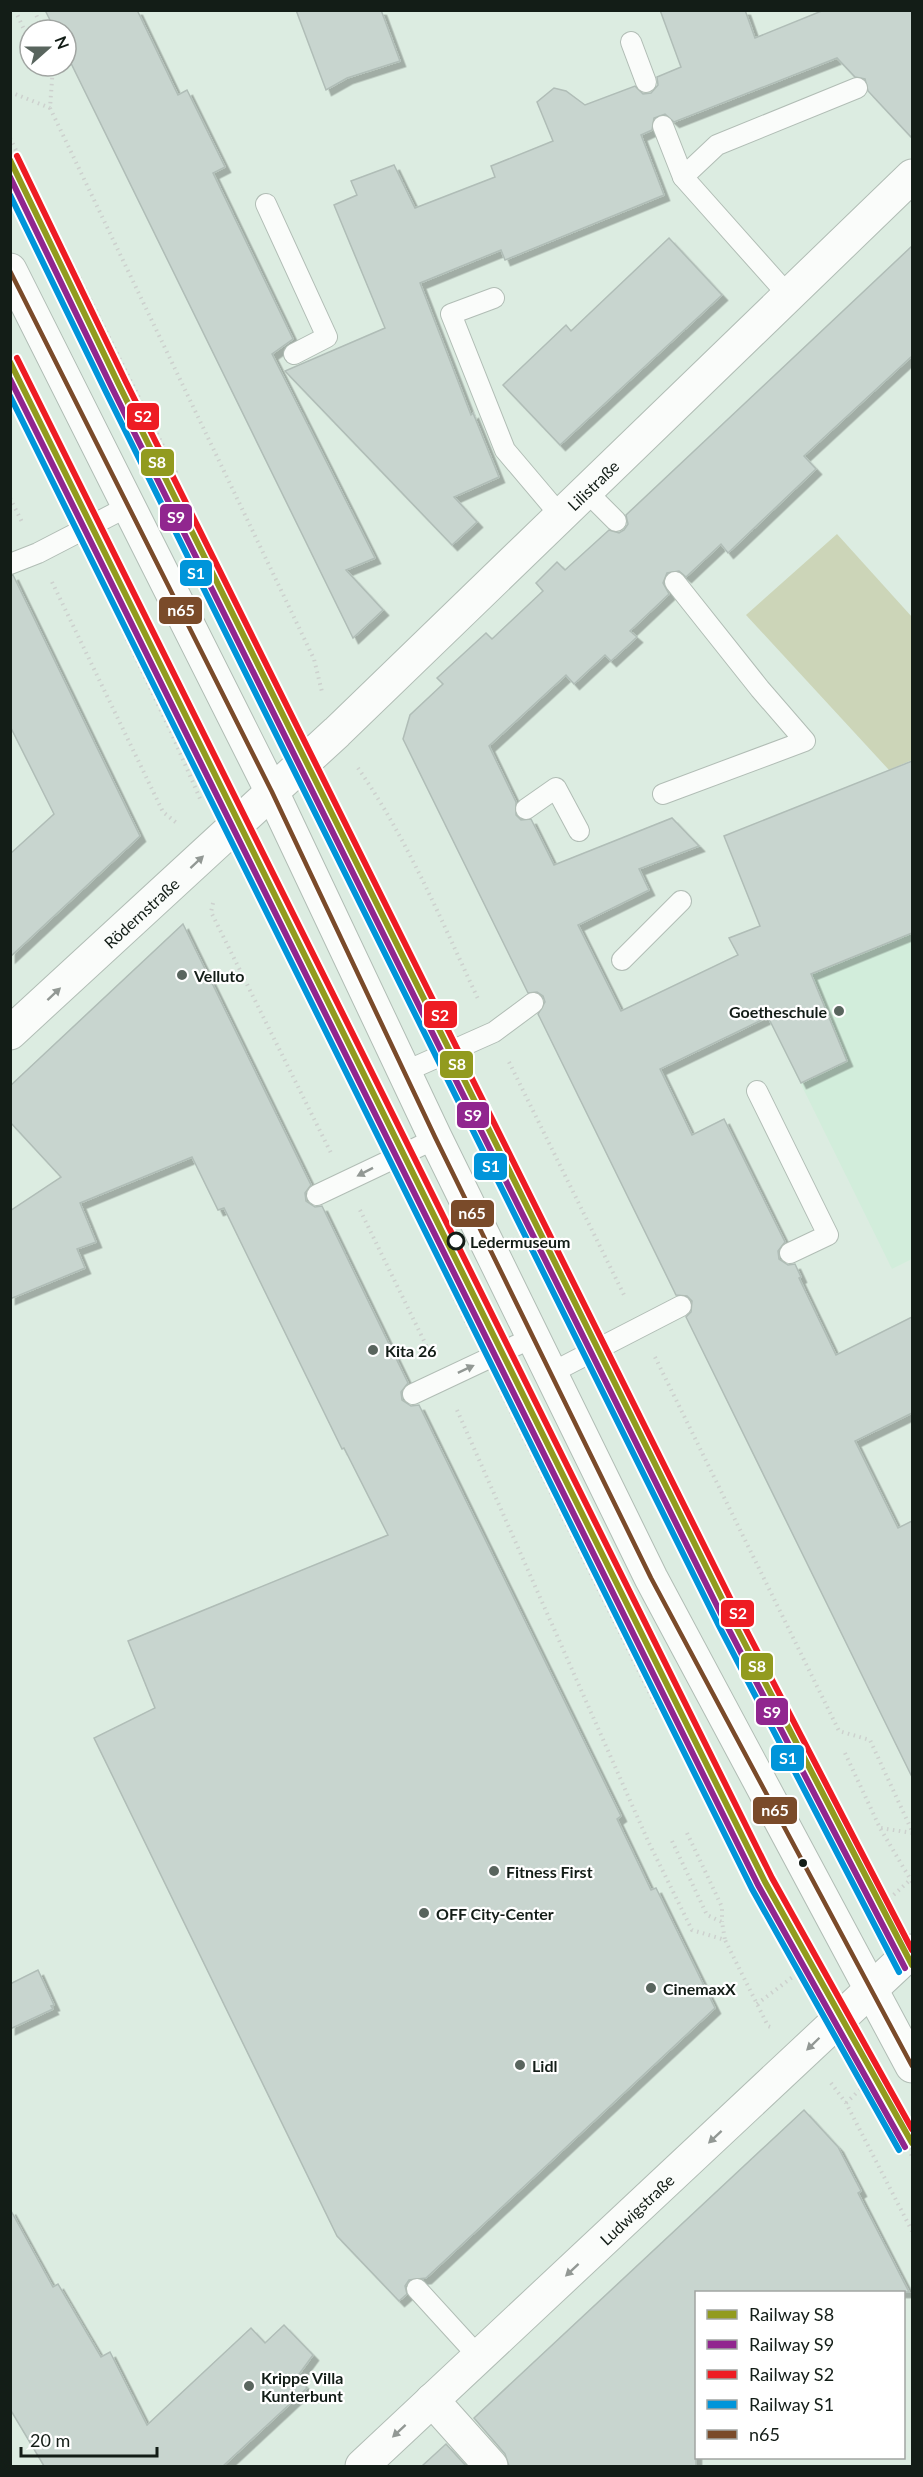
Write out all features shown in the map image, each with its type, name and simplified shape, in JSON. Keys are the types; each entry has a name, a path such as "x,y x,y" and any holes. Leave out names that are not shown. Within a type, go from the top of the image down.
{"street":[{"name":"Lilistraße","path":"272,792 912,176"},
{"path":"10,270 272,792 404,1072 651,1578 912,2066"},
{"name":"Rödernstraße","path":"10,1033 272,792"},
{"name":"Ludwigstraße","path":"362,2466 872,1991 912,1951"},
{"path":"432,2400 491,2466"}],"lane":[{"path":"631,42 646,82"},
{"path":"683,177 717,145 857,88"},
{"path":"663,126 683,177 788,295"},
{"path":"266,204 327,337 294,354"},
{"path":"494,298 451,315 505,450 560,515"},
{"path":"585,490 616,521"},
{"path":"10,564 38,553 127,507"},
{"path":"663,794 806,741 759,689 675,582"},
{"path":"526,809 556,788 579,831"},
{"path":"622,960 681,901"},
{"path":"404,1072 494,1032 533,1003"},
{"path":"757,1091 828,1235 790,1253"},
{"path":"317,1195 437,1138"},
{"path":"551,1373 681,1306"},
{"path":"414,1394 534,1337"},
{"path":"417,2289 479,2357"}],"path":[{"path":"52,78 50,108 314,659 324,702"},
{"path":"10,92 50,108"},
{"path":"10,138 176,472 173,495 213,577"},
{"path":"10,397 171,732 205,810"},
{"path":"10,498 163,812 180,825"},
{"path":"253,656 273,695"},
{"path":"253,889 657,1708 686,1738 789,1944"},
{"path":"213,901 211,912 443,1380 629,1792 648,1841 692,1930 725,1940"},
{"path":"844,1753 880,1828 912,1882"},
{"path":"880,1828 912,1833"},
{"path":"687,1833 722,1907 725,1940 768,2026 777,2029"},
{"path":"672,1841 707,1915 722,1922"},
{"path":"830,2081 846,2103 912,2231"},
{"path":"883,2098 912,2156"}],"shaded area":[{"path":"837,534 912,617 912,760 889,770 746,615"},
{"name":"Goetheschule","path":"912,761 912,1259 892,1269 729,938 760,926 724,836"}],"building":[{"path":"45,10 137,10 178,95 187,90 225,167 213,173 293,339 272,354 375,558 346,570 383,610 353,638 78,77 78,18 49,18"},
{"path":"296,10 381,10 400,61 347,78 326,90"},
{"path":"660,10 745,10 755,38 824,10 912,10 912,138 868,91 865,79 855,77 837,58 674,122 665,114 654,118 652,130 641,135 664,195 505,260 501,250 420,283 471,415 473,413 499,477 454,497 477,522 452,545 285,371 385,328 334,205 357,195 351,181 394,165 415,208 495,177 491,166 553,141 537,102 554,88 566,91 585,105 635,86 643,94 651,93 658,85 657,77 681,67"},
{"path":"669,238 722,295 560,445 503,385 566,325 571,331"},
{"path":"912,246 912,356 804,456 816,469 728,553 721,544 686,577 679,571 667,573 663,583 669,594 630,631 637,637 611,661 605,655 574,684 566,675 489,746 516,802 516,815 521,820 531,819 554,865 672,818 699,846 639,869 649,890 578,925 621,1011 738,955 729,938 760,926 724,836 912,761 912,933 811,974 847,1061 801,1083 768,1017 660,1069 692,1135 724,1119 785,1242 778,1251 779,1259 788,1265 795,1264 801,1277 799,1278 836,1355 912,1317 912,1413 855,1441 898,1528 912,1521 912,1777 686,1317 691,1312 692,1301 687,1296 676,1295 538,1014 545,1002 543,996 537,992 528,993 403,739 410,715 443,684 437,678 486,633 492,639 543,591 536,583 557,562 565,570 609,530 619,533 624,530 628,524 626,515"},
{"path":"13,575 140,836 10,957 10,854 54,814 10,726 10,576"},
{"name":"OFF City-Center","path":"183,924 311,1185 305,1193 306,1201 315,1207 322,1206 408,1383 401,1392 402,1400 411,1406 419,1405 621,1816 617,1819 651,1890 656,1888 715,2008 426,2278 409,2280 405,2286 407,2294 399,2301 337,2236 94,1738 155,1708 128,1641 388,1535 344,1448 342,1449 224,1208 218,1210 192,1157 80,1203 96,1242 77,1249 85,1268 10,1299 10,1211 61,1177 10,1122 10,1086"},
{"path":"38,1970 54,2005 51,2006 53,2009 10,2029 10,1984"},
{"path":"804,2110 838,2147 861,2191 858,2193 909,2292 695,2291 696,2466 509,2466 505,2454 474,2418"},
{"path":"10,2209 53,2287 58,2284 101,2357 110,2352 147,2425 251,2328 265,2343 284,2325 313,2355 297,2377 307,2388 223,2466 44,2466 10,2409"},
{"path":"446,2444 466,2466 422,2466"}],"rail line":[{"name":"S2","path":"17,156 126,382 739,1616 912,1950"},
{"name":"S8","path":"10,160 119,385 732,1619 912,1965"},
{"name":"S9","path":"10,177 112,388 725,1622 905,1968"},
{"name":"S1","path":"10,195 719,1626 899,1972"},
{"name":"S2","path":"17,358 772,1878 912,2129"},
{"name":"S8","path":"10,362 765,1882 912,2143"},
{"name":"S9","path":"10,379 758,1885 905,2147"},
{"name":"S1","path":"10,396 752,1889 899,2150"}],"transit line":[{"name":"n65","path":"10,271 272,792 435,1137 651,1578 912,2066"}],"place":[{"name":"Velluto","path":"182,975"},
{"name":"Goetheschule","path":"839,1011"},
{"name":"Ledermuseum","path":"456,1241"},
{"name":"Kita 26","path":"373,1350"},
{"name":"Fitness First","path":"494,1871"},
{"name":"OFF City-Center","path":"424,1913"},
{"name":"CinemaxX","path":"651,1988"},
{"name":"Lidl","path":"520,2065"},
{"name":"Krippe Villa Kunterbunt","path":"249,2386"}]}
